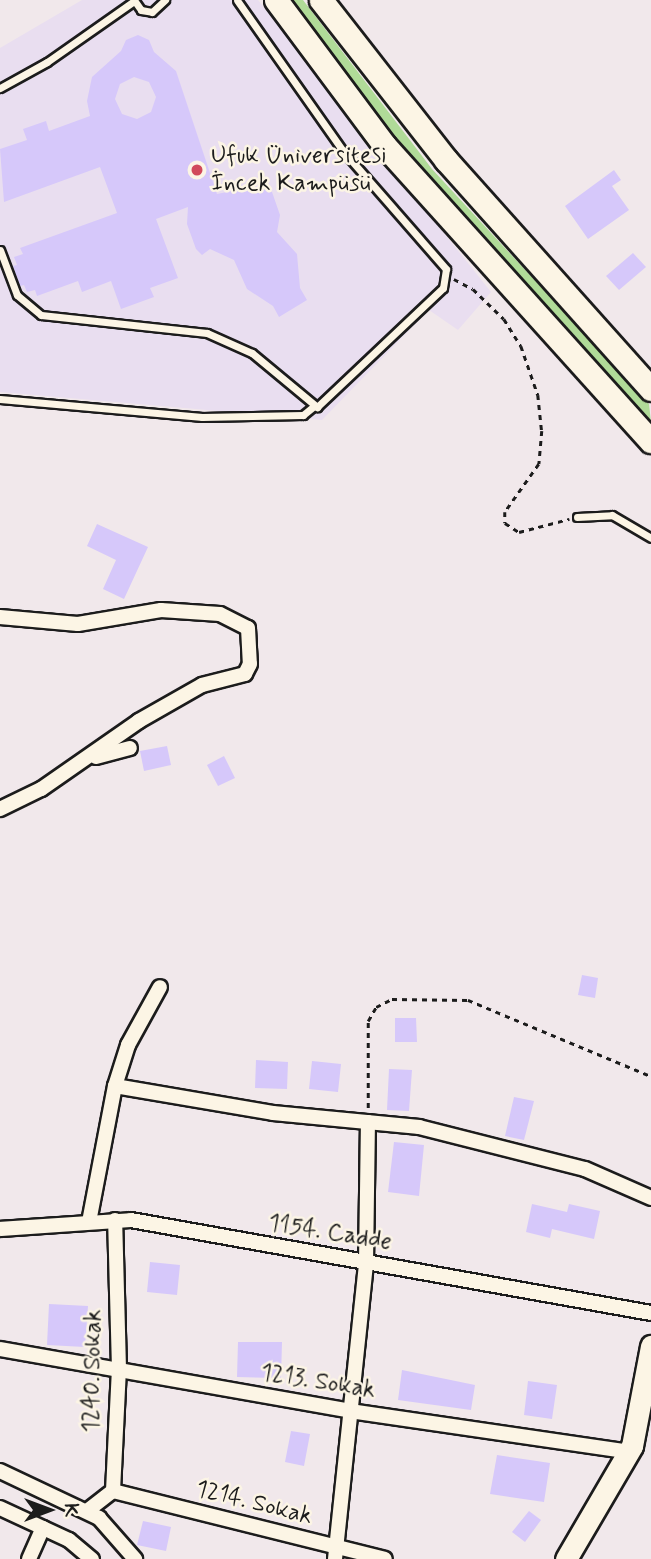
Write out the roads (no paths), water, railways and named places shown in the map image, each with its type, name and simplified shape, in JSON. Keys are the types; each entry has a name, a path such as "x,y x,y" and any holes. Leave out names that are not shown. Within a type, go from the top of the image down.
{"main road":[{"path":"276,0 385,146 651,441"},
{"path":"321,0 446,160 651,389"},
{"path":"566,1559 630,1452 651,1346"}],"street":[{"path":"0,617 78,624 161,610 220,614 248,628 250,664 245,674 202,685 41,789 0,808"},
{"path":"78,764 130,748"},
{"path":"89,1222 115,1086 128,1045 160,987"},
{"path":"115,1086 261,1111 419,1127 531,1153 585,1169 651,1198"},
{"path":"336,1553 366,1263 368,1122"},
{"name":"1154. Cadde","path":"0,1229 115,1220 651,1314"},
{"name":"1240. Sokak","path":"113,1491 119,1369 115,1220"},
{"name":"1213. Sokak","path":"0,1349 350,1411 630,1452"},
{"path":"0,1471 87,1511 106,1524 135,1559"},
{"path":"87,1511 113,1491"},
{"name":"1214. Sokak","path":"113,1491 336,1553 385,1559"},
{"path":"0,1508 69,1540 92,1559"},
{"path":"29,1559 43,1528"}],"lane":[{"path":"0,89 47,62 134,0 141,10 152,12 165,0"},
{"path":"0,399 202,417 303,415 313,407 324,405 443,289 447,278 446,269 412,226 343,151 299,94 237,0"},
{"path":"0,250 17,295 33,310 69,320 207,333 266,362 313,407"},
{"path":"577,517 612,515 651,538"}],"place":[{"name":"Ufuk Üniversitesi İncek Kampüsü","path":"197,170"}]}
